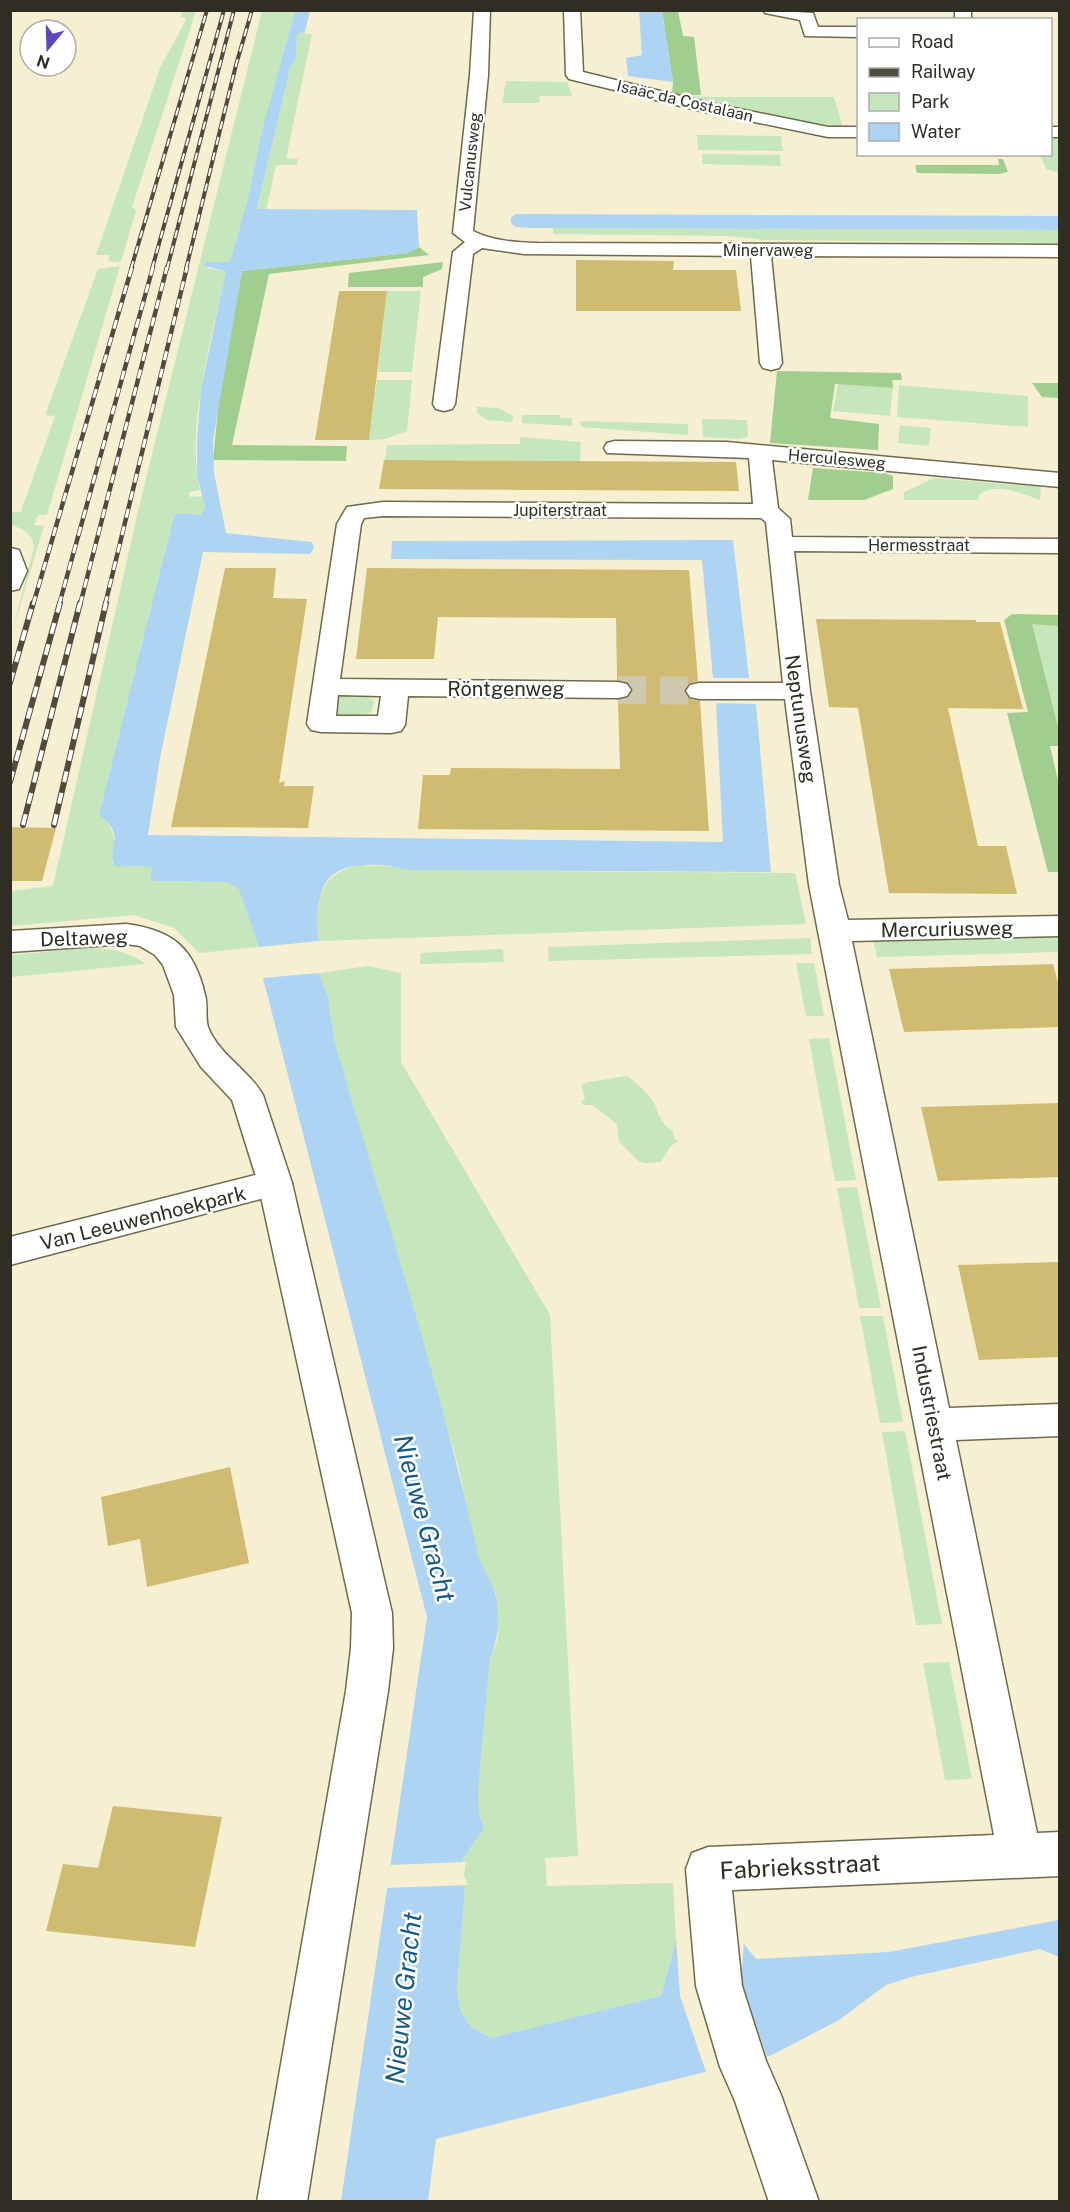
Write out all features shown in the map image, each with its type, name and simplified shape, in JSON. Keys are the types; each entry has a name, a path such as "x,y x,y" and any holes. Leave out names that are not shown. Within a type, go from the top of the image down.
{"street":[{"name":"Vulcanusweg","path":"478,242 463,233 479,75 482,10"},
{"name":"Isaäc da Costalaan","path":"572,10 576,75 705,107 828,132 857,132"},
{"path":"771,10 807,16 811,32 857,32"},
{"name":"Minervaweg","path":"478,242 502,247 550,248 1059,251"},
{"path":"444,404 463,252 478,242"},
{"path":"760,250 771,363"},
{"name":"Herculesweg","path":"615,448 727,448 1059,480"},
{"path":"760,452 766,512"},
{"name":"Jupiterstraat","path":"326,687 349,524 355,513 383,509 766,512"},
{"name":"Neptunusweg","path":"766,512 778,519 797,691 824,885 836,932"},
{"name":"Hermesstraat","path":"779,544 1059,546"},
{"path":"10,555 15,571 10,584"},
{"path":"326,687 321,724 391,725 395,688"},
{"name":"Röntgenweg","path":"326,687 618,690"},
{"path":"699,691 797,691"},
{"name":"Mercuriusweg","path":"836,932 1059,927"},
{"name":"Industriestraat","path":"836,932 934,1425 1040,1855"},
{"name":"Deltaweg","path":"10,942 126,934 147,937 166,948 180,969 190,995 192,1028 212,1059 247,1095 275,1183"},
{"path":"275,1183 372,1613 372,1648 367,1691 282,2202"},
{"name":"Van Leeuwenhoekpark","path":"10,1251 275,1183"},
{"path":"934,1425 1059,1420"},
{"name":"Fabrieksstraat","path":"794,2202 757,2095 744,2067 719,1986 708,1869 1040,1855"}],"green space":[{"path":"183,11 196,11 132,207 136,211 121,262 108,261 110,255 96,255 160,68 187,18 180,17"},
{"path":"262,11 295,11 262,130 248,198 230,262 206,262 207,268 226,271 202,381 198,410 196,465 200,490 189,492 190,497 202,496 205,508 200,515 180,513 174,516 99,815 112,831 114,849 112,863 153,867 150,881 226,882 240,889 259,947 199,953 174,928 134,915 11,926 10,891 53,886 140,503"},
{"path":"662,11 678,11 683,36 694,37 701,95 672,95 673,82"},
{"path":"305,31 305,34 312,34 286,158 298,159 297,165 276,165 266,210 257,210 290,69 296,57 297,35"},
{"path":"506,81 567,82 572,96 540,96 539,103 502,103"},
{"path":"672,95 834,97 843,128 809,125"},
{"path":"697,135 781,136 783,151 698,150"},
{"path":"1052,138 1059,138 1059,173 1046,169 1040,156 1052,156"},
{"path":"702,154 780,155 781,166 702,164"},
{"path":"998,159 1003,159 1008,172 999,174 917,173 915,165 999,165"},
{"path":"553,228 1059,230 1060,243 765,240 730,236 553,234"},
{"path":"419,247 429,255 269,274 232,445 347,446 346,461 213,460 220,390 242,271 408,253"},
{"path":"443,262 442,269 423,277 423,287 348,287 349,273"},
{"path":"120,266 47,515 38,515 34,525 44,526 11,636 34,547 32,538 26,532 11,525 11,512 21,512 55,416 45,415 98,269"},
{"path":"387,291 421,291 412,372 378,372"},
{"path":"777,371 901,373 902,380 892,380 893,388 835,384 830,418 879,424 878,450 770,443"},
{"path":"377,380 412,380 407,431 385,439 369,440"},
{"path":"1032,383 1059,383 1059,398 1042,397"},
{"path":"838,384 893,388 890,416 833,411"},
{"path":"899,385 1028,396 1028,427 897,417"},
{"path":"477,407 499,408 513,416 512,422 487,420 477,413"},
{"path":"522,415 560,415 561,418 572,418 572,426 522,423"},
{"path":"702,419 747,420 748,436 740,439 703,437"},
{"path":"580,421 688,424 688,435 581,427"},
{"path":"900,425 931,428 929,446 898,443"},
{"path":"520,437 581,442 580,461 385,460 387,445 520,444"},
{"path":"813,468 883,473 893,476 893,489 864,500 808,500"},
{"path":"934,478 1041,487 1040,500 1010,490 994,489 980,494 978,500 904,500 904,492"},
{"path":"1012,614 1059,615 1059,626 1032,624 1059,731 1059,746 1050,746 1059,785 1059,872 1048,872 1007,713 1028,712 1004,620"},
{"path":"1031,623 1059,626 1059,731"},
{"path":"345,694 368,697 374,702 372,711 354,718 335,713 334,701"},
{"path":"360,865 399,867 410,870 795,873 806,924 319,941 318,915 322,892 335,875"},
{"path":"1059,935 1059,952 877,957 873,939"},
{"path":"810,938 812,954 549,961 548,947"},
{"path":"88,948 118,951 146,964 11,977 11,955"},
{"path":"503,949 504,962 420,964 421,953"},
{"path":"796,963 814,963 824,1016 806,1016"},
{"path":"368,966 401,973 401,1062 550,1315 578,1856 545,1858 547,1886 673,1883 676,1940 661,1996 491,2038 471,2027 461,2012 457,1991 465,1885 461,1866 464,1857 484,1828 479,1813 478,1792 490,1658 498,1639 496,1593 478,1559 458,1465 335,1043 328,997 319,973"},
{"path":"829,1038 856,1180 835,1181 809,1039"},
{"path":"626,1076 649,1096 663,1122 673,1131 674,1138 678,1141 670,1147 661,1162 638,1161 619,1142 617,1124 592,1105 584,1105 581,1102 585,1098 581,1086 584,1083"},
{"path":"857,1187 881,1308 859,1308 837,1188"},
{"path":"860,1316 883,1316 903,1422 880,1423"},
{"path":"905,1431 942,1624 916,1625 882,1432"},
{"path":"949,1662 972,1779 945,1780 923,1663"}],"water":[{"path":"295,11 310,11 305,31 297,35 296,57 290,69 257,209 417,210 419,247 408,253 242,271 213,441 214,473 226,533 312,542 314,548 310,554 203,552 160,758 148,835 723,842 716,703 756,704 771,872 410,870 363,865 340,870 324,886 318,906 319,941 259,947 239,889 226,882 150,881 152,867 114,866 112,859 114,835 107,822 99,815 174,516 180,513 200,515 205,508 197,475 201,389 226,271 204,266 206,262 230,262 248,198 262,130"},
{"path":"639,11 662,11 673,82 628,76 626,58 642,55"},
{"path":"516,214 1059,216 1060,230 533,228 515,227 511,223 511,218"},
{"path":"733,540 749,678 713,678 702,560 391,559 392,541"},
{"name":"Nieuwe Gracht","path":"319,973 328,997 335,1043 446,1422 479,1556 492,1584 497,1604 498,1627 490,1658 478,1792 479,1813 484,1828 464,1857 461,1867 465,1885 457,1991 461,2012 471,2027 491,2038 661,1996 676,1940 744,1944 756,1959 889,1952 1059,1920 1059,1957 1040,1949 911,1977 886,1985 839,2020 770,2056 436,2139 428,2201 341,2201 427,1617 263,978"}],"pier":[{"path":"466,1862 464,1876 468,1885 384,1888 388,1865"},
{"path":"676,1937 744,1941 741,1982 768,2060 708,2074 706,2072 680,1996"}],"building":[{"path":"576,260 674,261 673,270 736,270 741,311 576,311"},
{"path":"339,291 387,291 369,440 315,440"},
{"path":"384,460 736,462 739,491 379,489"},
{"path":"225,568 276,568 273,598 307,599 279,783 285,781 284,786 314,786 308,828 171,827"},
{"path":"367,568 689,570 698,681 688,684 684,692 690,699 700,701 709,831 418,829 423,775 450,775 451,768 620,769 618,700 629,697 633,689 627,682 617,680 616,618 438,617 434,659 356,659"},
{"path":"816,619 1000,622 1023,709 948,708 978,846 1006,846 1017,894 889,893 858,708 829,707"},
{"path":"10,827 56,828 42,881 10,881"},
{"path":"1053,964 1059,986 1059,1027 904,1032 889,969"},
{"path":"1059,1103 1059,1177 938,1181 921,1107"},
{"path":"1059,1262 1059,1357 979,1360 958,1265"},
{"path":"230,1467 249,1563 147,1587 140,1539 108,1546 101,1497"},
{"path":"113,1806 222,1817 195,1947 46,1931 63,1864 98,1868"}],"tunnel":[{"path":"618,690 699,691"}],"railway":[{"path":"131,269 207,10"},
{"path":"152,269 224,10"},
{"path":"167,269 234,10"},
{"path":"186,269 236,65 252,10"},
{"path":"33,605 132,267"},
{"path":"59,605 153,267"},
{"path":"80,605 167,267"},
{"path":"105,605 187,267"},
{"path":"10,683 33,603"},
{"path":"10,782 60,603"},
{"path":"23,825 80,603"},
{"path":"54,825 106,603"}]}
